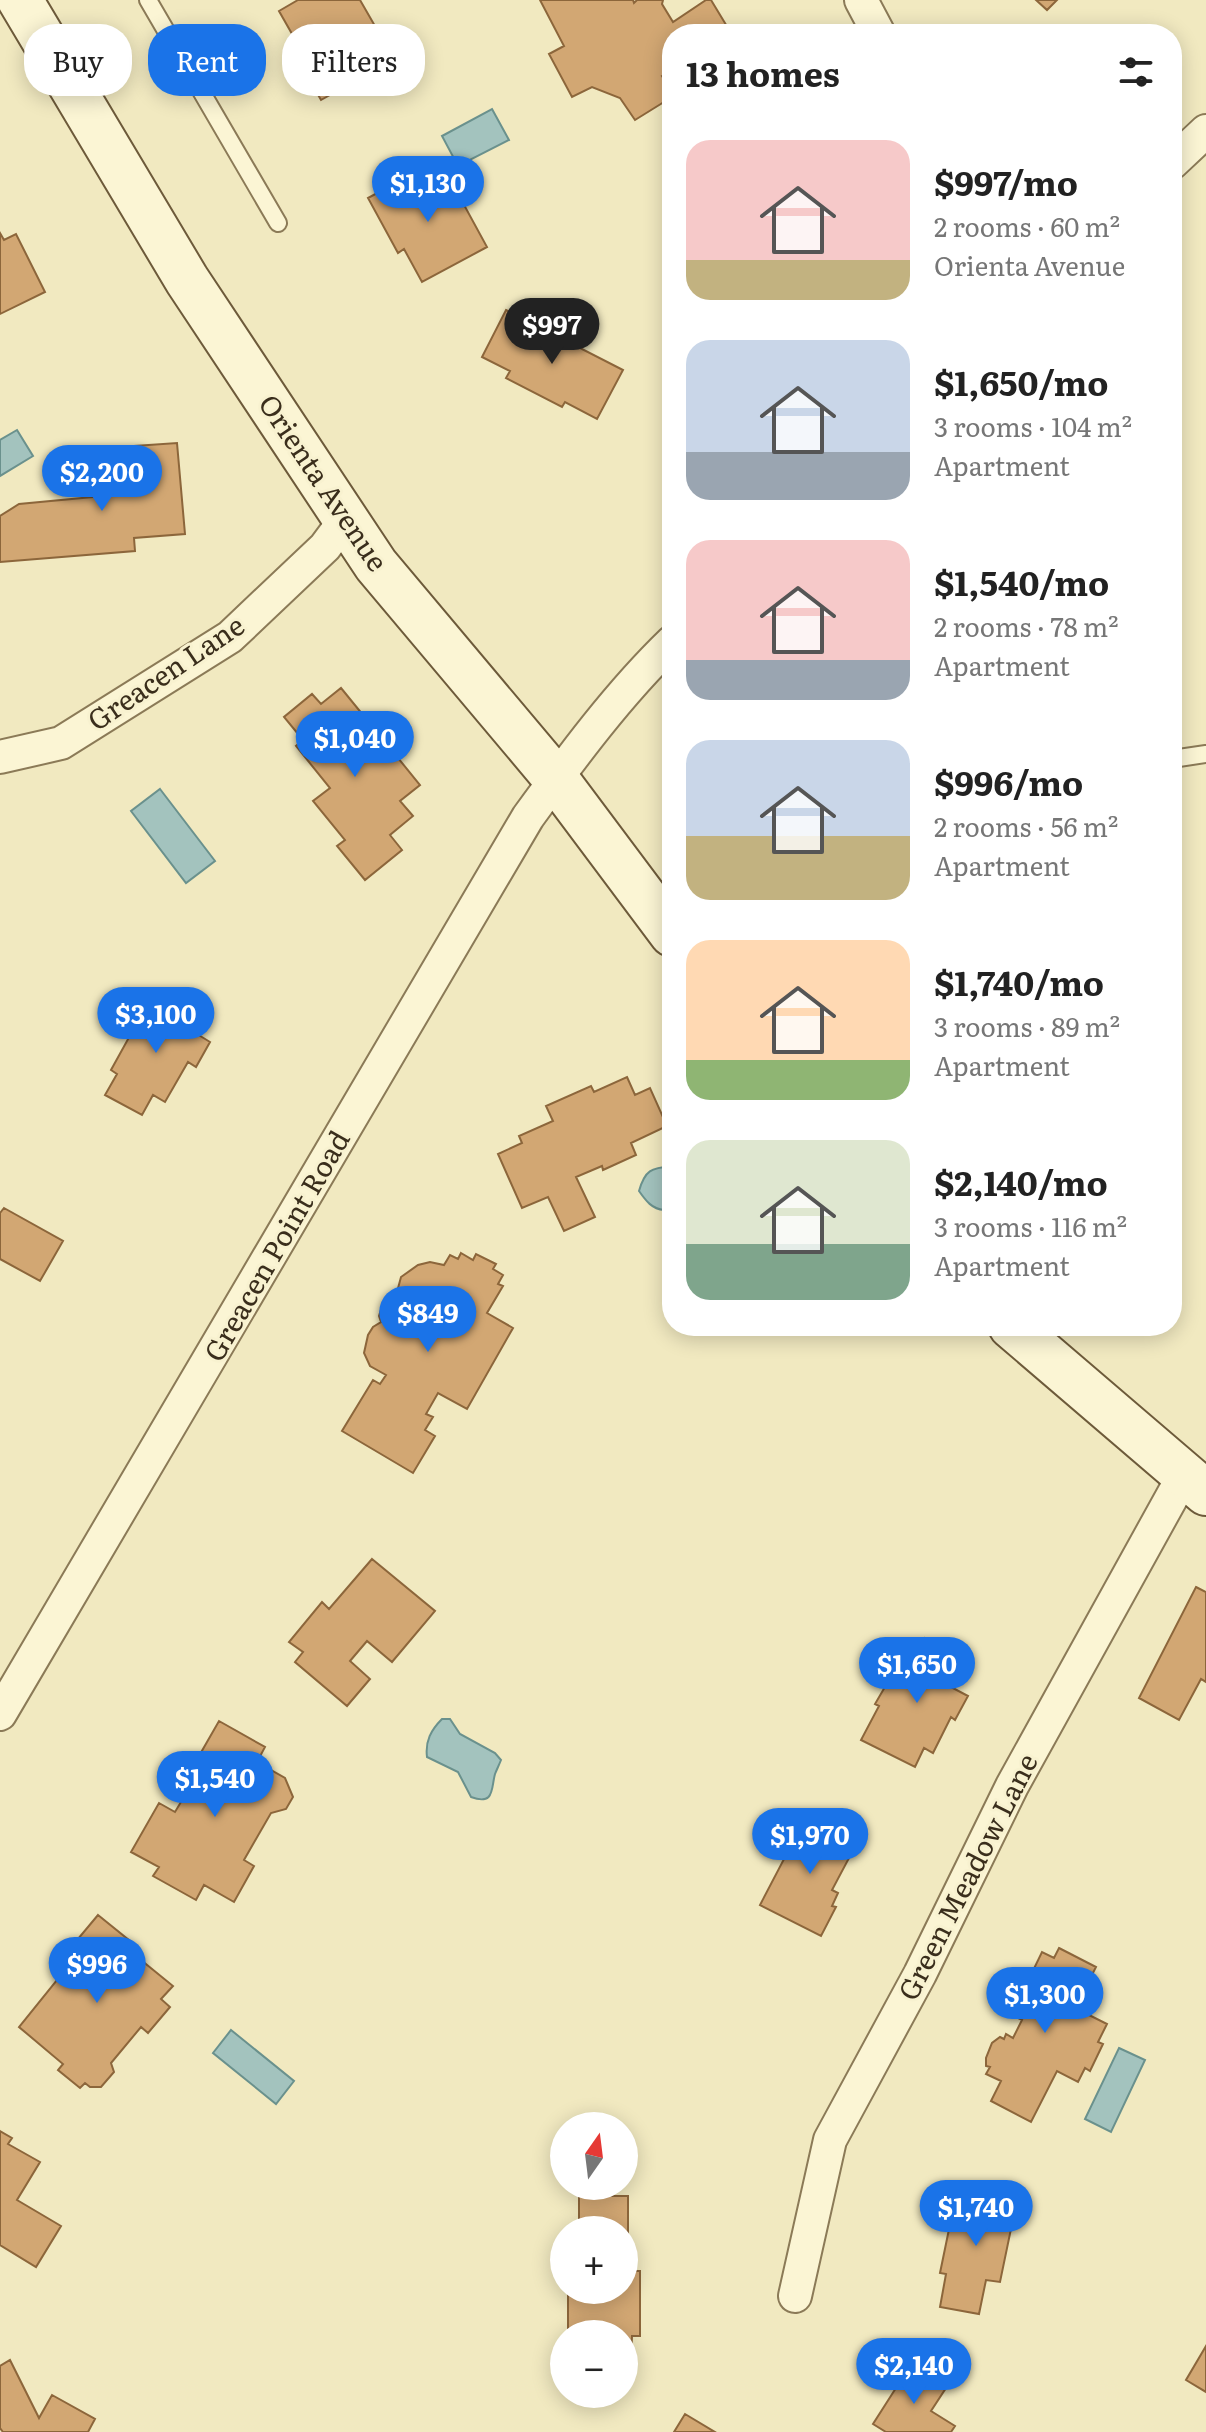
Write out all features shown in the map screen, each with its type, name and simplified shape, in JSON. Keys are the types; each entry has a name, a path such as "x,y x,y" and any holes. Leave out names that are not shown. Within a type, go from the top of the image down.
{"street":[{"name":"Orienta Avenue","path":"20,0 187,280 376,565 556,779 662,921"},
{"path":"861,0 874,24"},
{"path":"1182,154 1206,131"},
{"name":"Greacen Lane","path":"0,757 61,743 230,637 325,547 345,520"},
{"name":"Greacen Point Road","path":"0,1714 528,817 662,652"},
{"path":"1023,1336 1195,1484"},
{"name":"Green Meadow Lane","path":"795,2296 830,2140 920,1974 1012,1786 1195,1484"}],"lane":[{"path":"148,0 278,223"},
{"path":"1182,758 1206,754"}],"water":[{"path":"492,109 509,140 458,166 442,136"},
{"path":"17,430 33,456 0,476 0,440"},
{"path":"160,789 215,861 186,883 131,811"},
{"path":"662,1168 662,1210 650,1204 639,1191 650,1171"},
{"path":"442,1719 450,1719 460,1734 495,1753 501,1760 488,1797 471,1797 458,1772 427,1757 430,1736"},
{"path":"231,2030 294,2081 276,2104 213,2053"},
{"path":"1119,2048 1145,2060 1111,2132 1085,2119"}],"building":[{"path":"298,0 360,0 374,24 286,24 279,11"},
{"path":"540,0 633,0 634,3 637,0 663,0 662,4 673,22 706,0 711,0 726,24 662,24 662,103 635,120 620,98 592,87 572,97 549,54 564,46"},
{"path":"1036,0 1057,0 1047,10"},
{"path":"445,170 487,247 422,282 404,249 398,253 368,198 405,178 411,189"},
{"path":"0,233 4,240 16,234 45,292 0,314"},
{"path":"506,310 623,370 597,419 565,402 562,407 506,378 510,371 482,357"},
{"path":"177,443 185,534 134,538 135,551 0,562 0,516 19,504 124,494 120,447"},
{"path":"341,688 420,785 400,801 413,816 390,835 402,850 365,880 337,846 345,840 313,801 330,788 296,746 303,740 284,717 312,694 321,704"},
{"path":"170,999 205,1019 197,1034 210,1042 196,1067 188,1062 165,1102 153,1095 142,1115 105,1095 117,1074 111,1070 132,1032 126,1029 141,1002 163,1014"},
{"path":"627,1077 635,1095 650,1088 662,1115 662,1128 631,1143 636,1155 603,1170 602,1166 576,1177 595,1217 564,1231 548,1197 522,1208 498,1154 522,1143 519,1136 553,1121 546,1106 591,1086 594,1092"},
{"path":"4,1208 63,1241 40,1281 0,1259 0,1213"},
{"path":"461,1253 473,1260 476,1254 496,1264 493,1269 503,1275 498,1284 503,1286 487,1313 513,1328 467,1409 438,1393 426,1414 433,1417 425,1430 435,1436 413,1473 342,1431 373,1380 380,1384 386,1375 370,1366 364,1353 368,1335 381,1322 379,1316 383,1303 397,1292 401,1277 418,1265 430,1262 444,1265 450,1255 458,1259"},
{"path":"372,1559 435,1611 392,1662 367,1641 350,1661 370,1679 347,1706 295,1662 303,1652 289,1642 322,1602 329,1609"},
{"path":"1196,1587 1206,1592 1206,1682 1201,1679 1179,1720 1139,1698"},
{"path":"925,1638 963,1658 949,1686 968,1696 955,1720 951,1717 933,1753 924,1748 915,1767 861,1740 879,1706 875,1704 903,1656 913,1662"},
{"path":"219,1721 265,1747 257,1762 285,1778 293,1797 286,1809 271,1813 244,1860 254,1866 234,1902 204,1885 196,1900 153,1876 159,1867 131,1852 159,1803 175,1812 202,1767 195,1763"},
{"path":"807,1815 858,1841 832,1890 838,1893 832,1906 836,1907 821,1936 760,1905"},
{"path":"98,1915 135,1945 130,1951 173,1986 161,1999 170,2007 148,2033 141,2027 111,2063 114,2072 101,2087 90,2087 85,2083 80,2088 58,2070 63,2064 19,2027 70,1964 62,1958"},
{"path":"1059,1948 1096,1967 1075,2008 1107,2024 1098,2042 1103,2044 1090,2071 1085,2068 1078,2082 1057,2071 1031,2122 991,2101 1001,2081 986,2074 990,2067 986,2066 986,2058 992,2043 1000,2037 1004,2039 1006,2034 1013,2038 1022,2020 1010,2014 1009,1999 1016,1986 1028,1981 1042,1952 1054,1958"},
{"path":"0,2131 12,2138 8,2144 40,2162 17,2200 61,2226 36,2267 0,2245"},
{"path":"973,2185 1018,2195 1000,2282 986,2280 979,2314 940,2307 946,2274 940,2273 954,2205 969,2208"},
{"path":"579,2200 628,2200 628,2216 579,2216"},
{"path":"640,2271 640,2336 638,2320 568,2320 568,2304 638,2304"},
{"path":"1206,2346 1206,2392 1186,2380"},
{"path":"10,2360 39,2418 52,2395 95,2419 88,2432 3,2432 0,2428 0,2366"},
{"path":"910,2366 946,2388 931,2411 955,2426 951,2432 886,2432 873,2424"},
{"path":"685,2414 715,2432 674,2432"}]}
